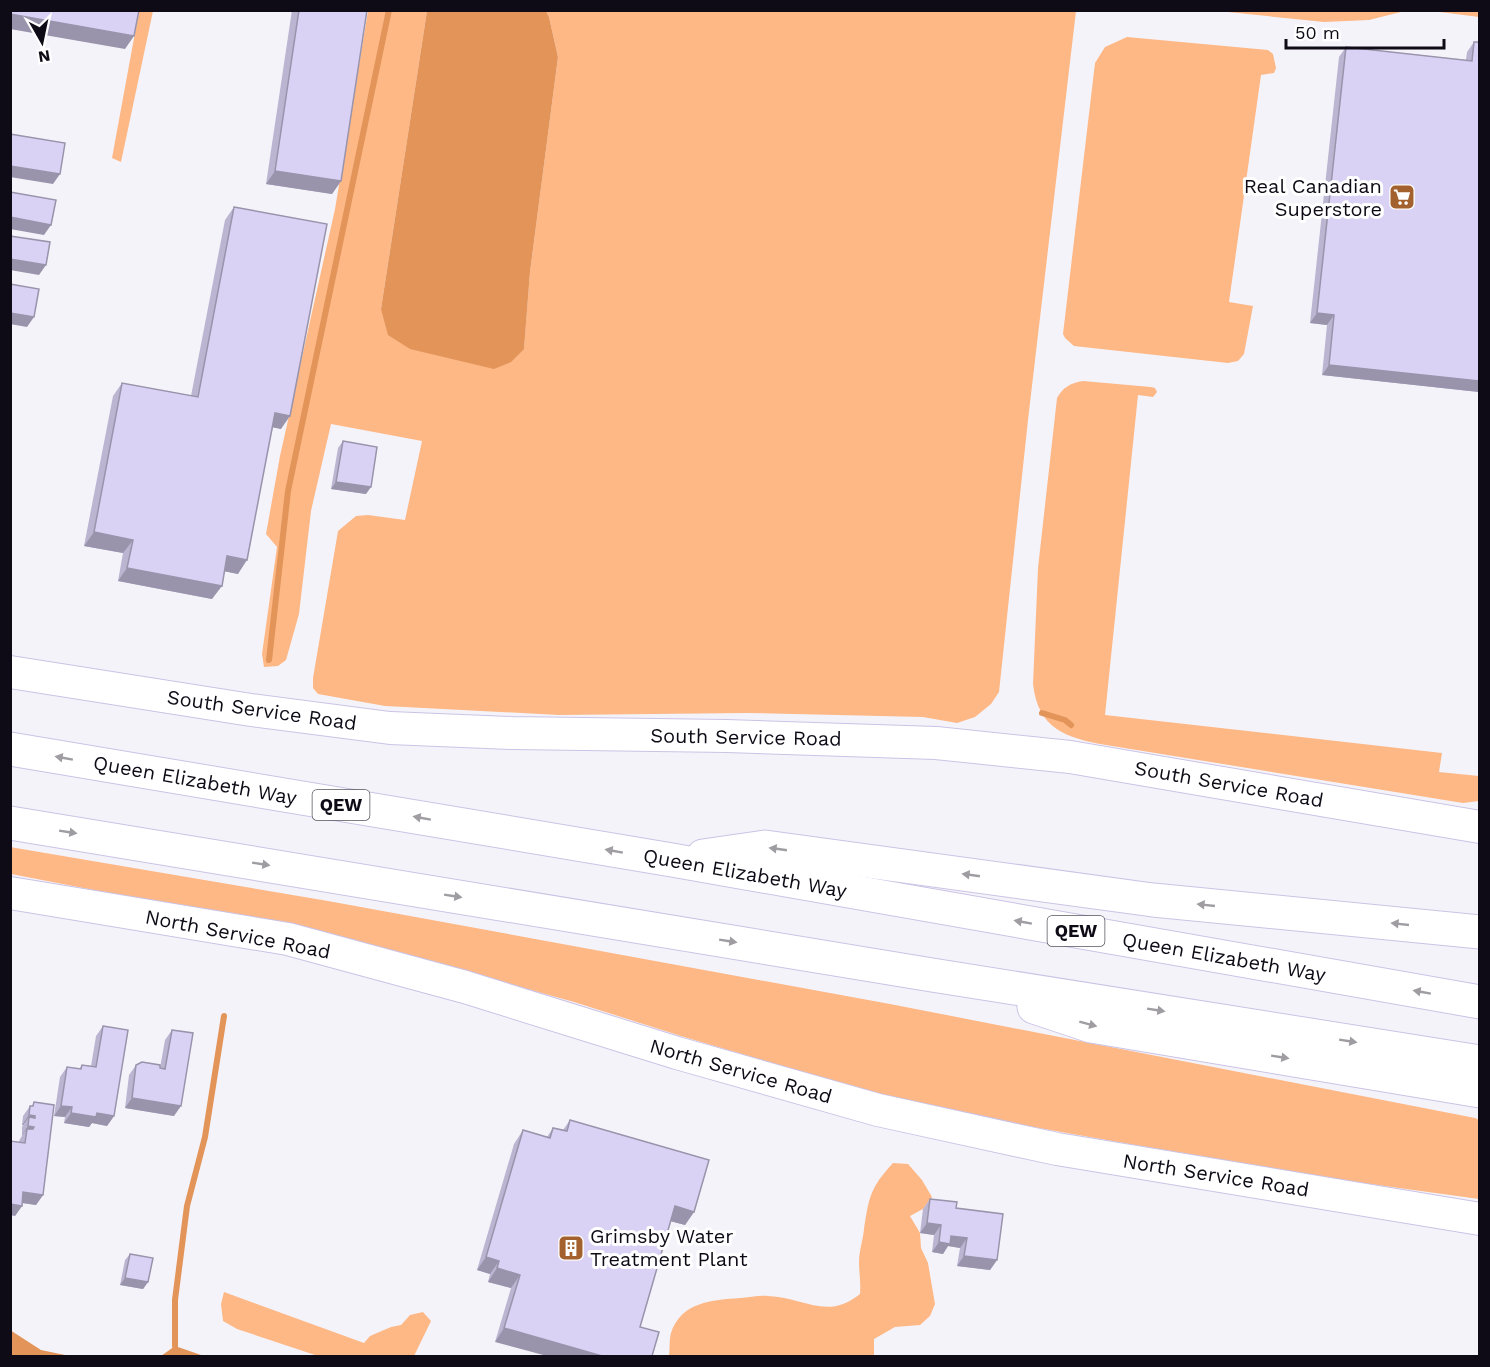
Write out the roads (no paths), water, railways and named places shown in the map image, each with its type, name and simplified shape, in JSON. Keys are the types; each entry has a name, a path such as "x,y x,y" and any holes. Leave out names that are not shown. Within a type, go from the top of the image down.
{"highway":[{"name":"Queen Elizabeth Way","path":"10,749 672,860 1479,1002"},
{"path":"10,823 932,975 1479,1062"},
{"path":"672,860 765,848 1153,900 1479,932"},
{"path":"932,975 1091,1026 1479,1091"}],"street":[{"name":"South Service Road","path":"10,672 251,710 390,728 524,733 837,738 1006,749 1070,757 1479,827"},
{"name":"North Service Road","path":"10,893 288,939 465,987 677,1053 878,1110 1057,1149 1479,1219"}],"waterway":[{"path":"269,660 288,491 389,10"},
{"path":"1042,713 1065,720 1071,725"},
{"path":"175,1346 175,1300 187,1206 205,1137 224,1016"}],"place":[{"name":"Real Canadian Superstore","path":"1402,197"},
{"name":"Grimsby Water Treatment Plant","path":"571,1248"}]}
